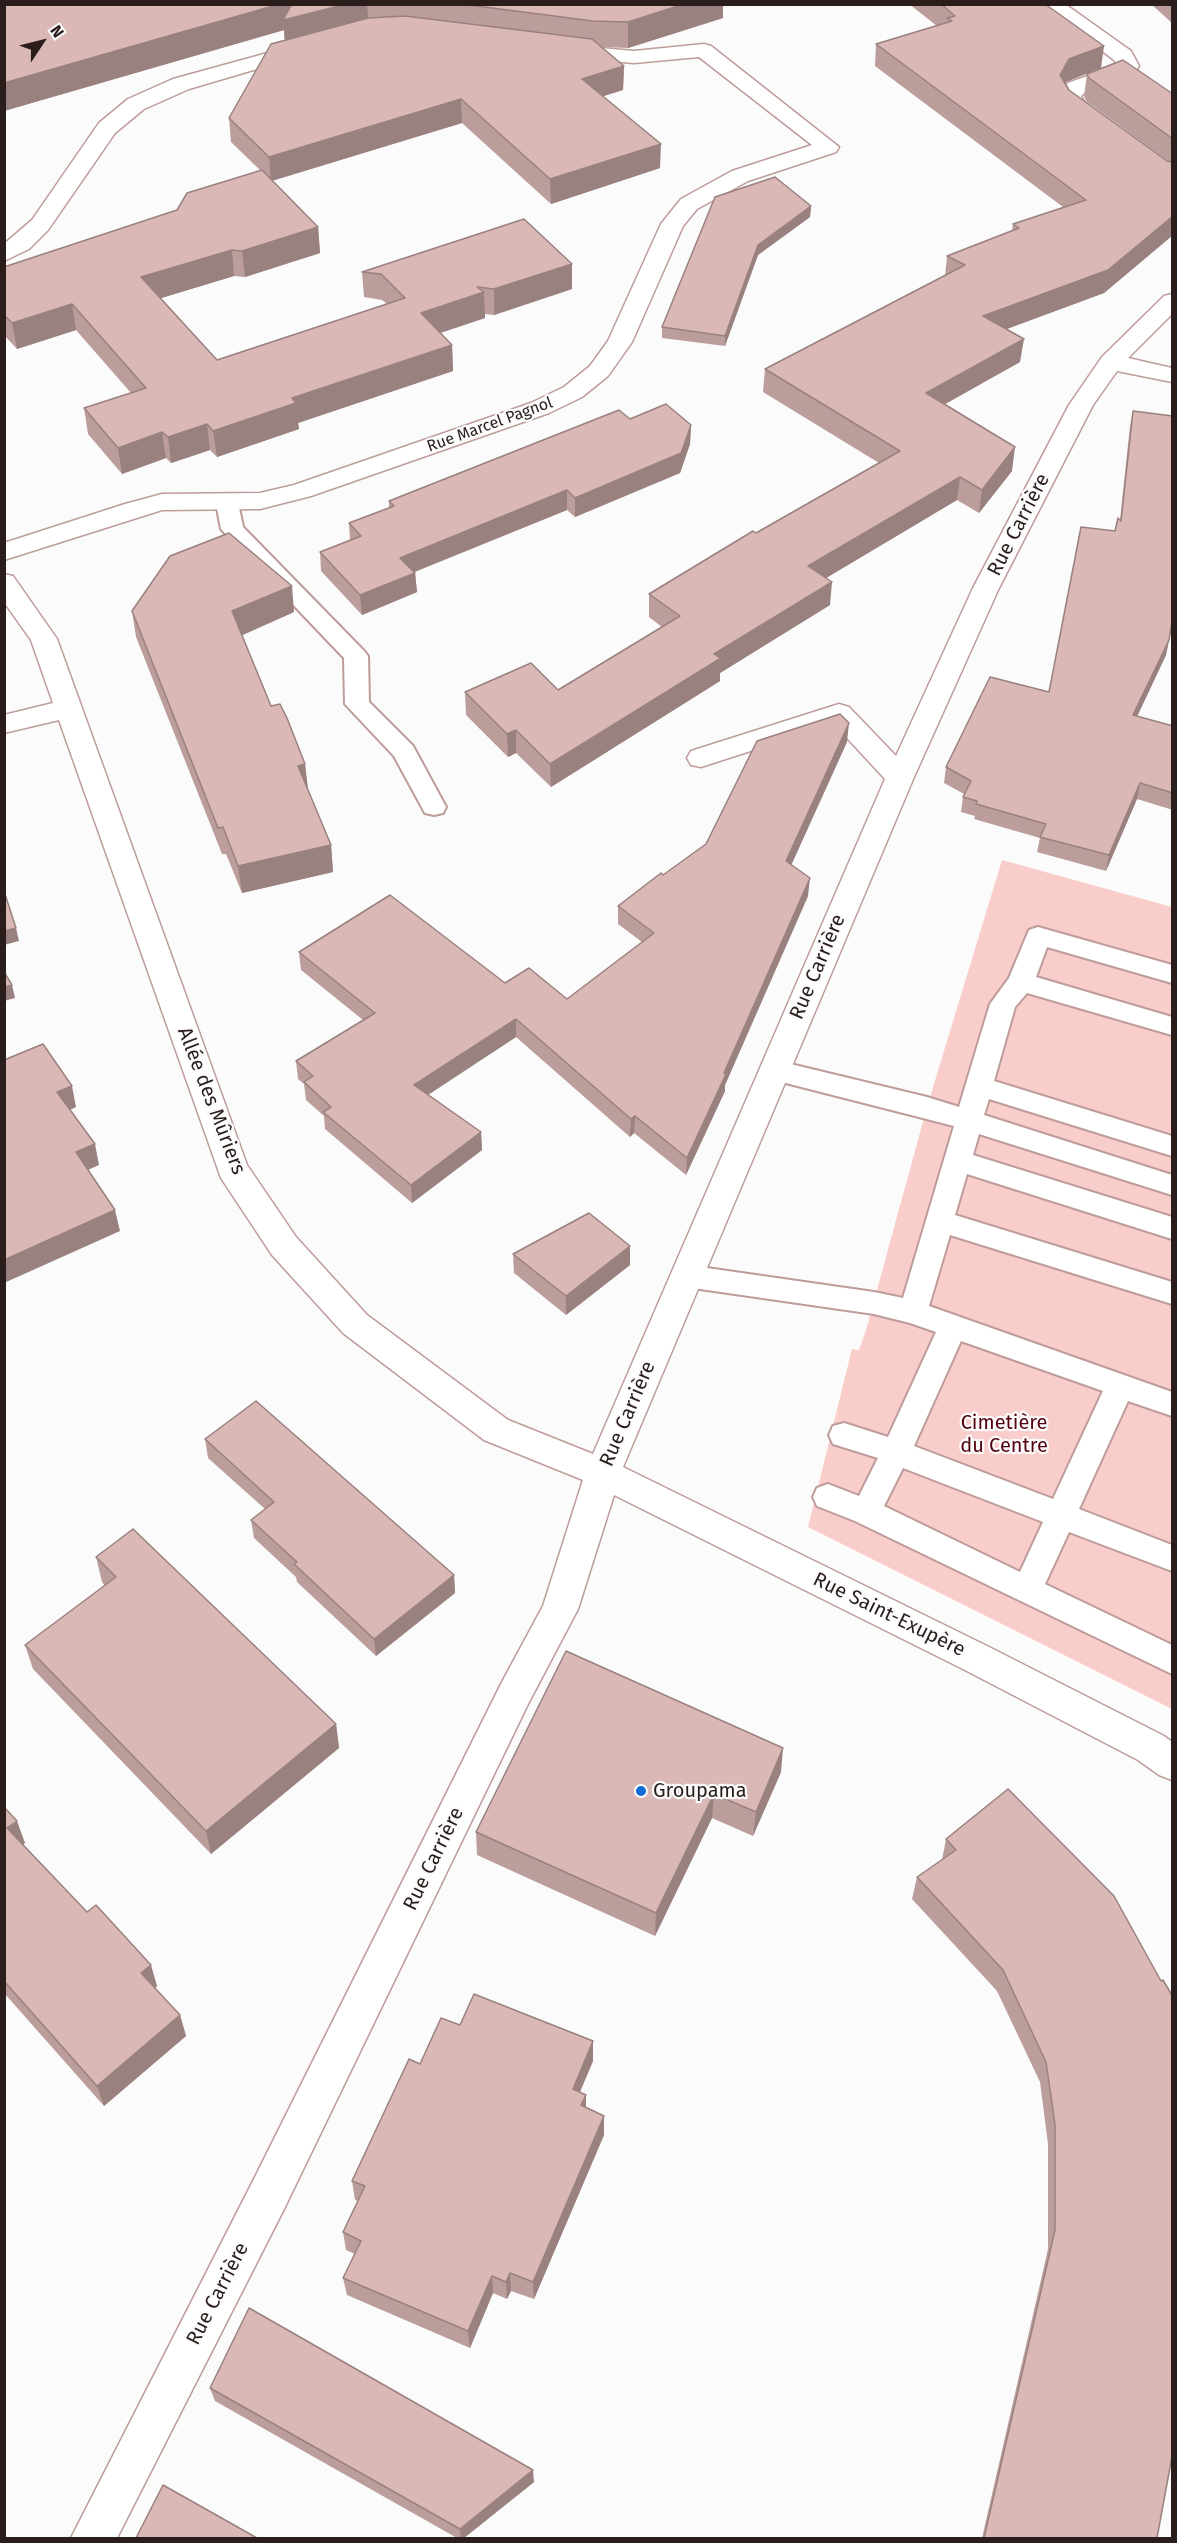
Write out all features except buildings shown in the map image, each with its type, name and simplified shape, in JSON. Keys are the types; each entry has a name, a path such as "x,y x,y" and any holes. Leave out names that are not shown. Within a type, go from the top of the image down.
{"street":[{"path":"1051,4 1123,56 1128,66 1122,71 1076,87 1070,96 1075,106 1173,177"},
{"path":"4,254 21,244 40,225 107,128 136,104 181,84 320,45"},
{"name":"Rue Marcel Pagnol","path":"4,552 162,502 260,501 302,491 540,408 573,392 599,371 620,342 672,224 689,204 740,176 828,147 704,50 634,57 546,49"},
{"name":"Rue Carrière","path":"93,2538 268,2194 515,1693 560,1609 603,1473 900,777 986,588 1081,405 1111,362 1173,301"},
{"path":"1111,362 1173,375"},
{"name":"Allée des Mûriers","path":"4,582 44,639 232,1168 284,1246 355,1324 496,1430 603,1473"},
{"path":"4,724 70,708"},
{"path":"701,758 839,713 900,777"},
{"name":"Rue Saint-Exupère","path":"603,1473 976,1658 1151,1748 1173,1763"}],"lane":[{"path":"227,503 232,529 356,656 357,704 404,752 434,807"},
{"path":"913,1312 1003,1004 1021,982 1038,936 1173,974"},
{"path":"1021,982 1173,1026"},
{"path":"774,1070 927,1107 1173,1185"},
{"path":"979,1086 1173,1146"},
{"path":"958,1161 1173,1228"},
{"path":"939,1221 1173,1293"},
{"path":"686,1276 874,1303 913,1312 1173,1404"},
{"path":"866,1512 953,1326"},
{"path":"1027,1590 1120,1386"},
{"path":"844,1435 896,1452 1173,1558"},
{"path":"828,1497 866,1512 1173,1660"}],"green space":[{"name":"Cimetière du Centre","path":"1002,860 1172,907 1172,1709 808,1527 852,1349 859,1350 866,1330 927,1107"}],"place":[{"name":"Groupama","path":"641,1791"}]}
